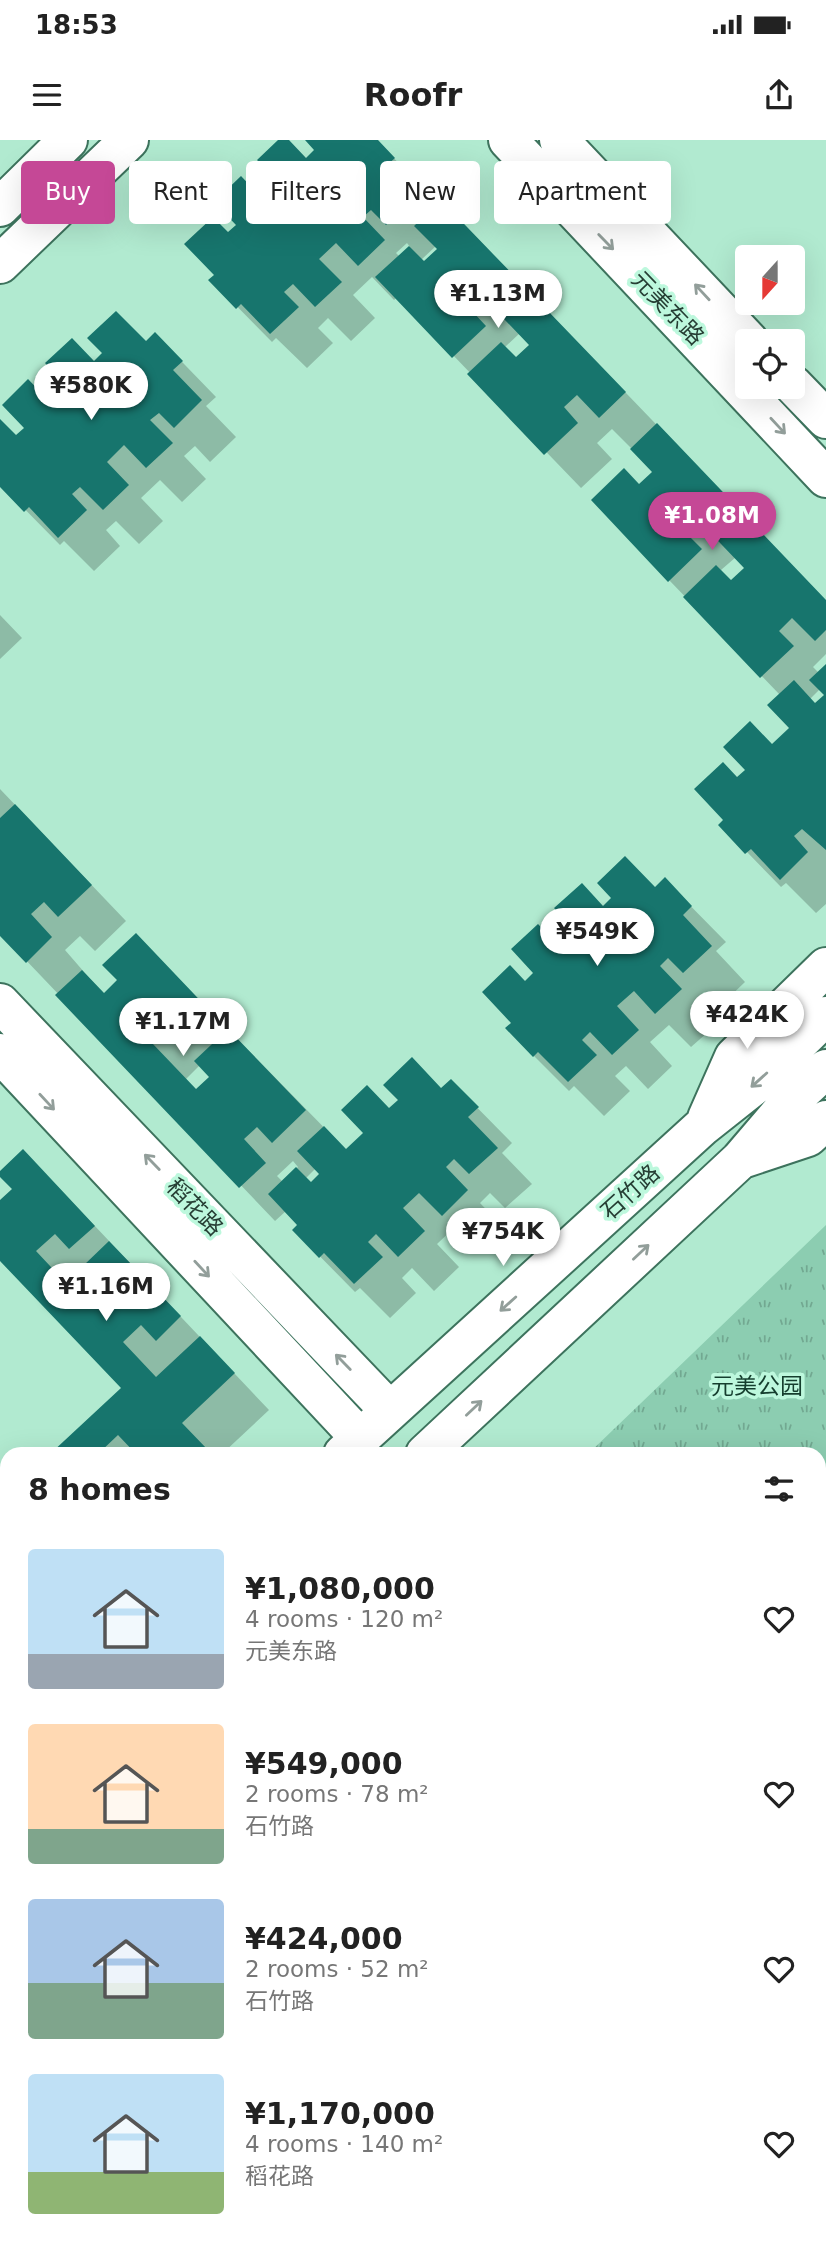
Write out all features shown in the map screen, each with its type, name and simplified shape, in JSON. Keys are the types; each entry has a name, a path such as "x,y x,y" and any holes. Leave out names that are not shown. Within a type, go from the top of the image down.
{"street":[{"path":"0,207 68,140"},
{"path":"0,264 128,140"},
{"name":"元美东路","path":"508,140 826,478"},
{"name":"元美东路","path":"559,140 738,329"},
{"path":"805,397 826,419"},
{"path":"703,1126 734,1057 826,967"},
{"name":"稻花路","path":"0,1003 390,1412"},
{"name":"石竹路","path":"352,1446 703,1126 756,1084 826,1016"},
{"name":"稻花路","path":"5,1069 352,1446"},
{"path":"432,1447 740,1160 787,1105 826,1069"},
{"path":"740,1160 808,1136 826,1120"}],"green space":[{"name":"元美公园","path":"826,1225 826,1447 595,1447"}],"building":[{"path":"278,140 289,140 306,158 314,150 305,140 378,140 395,158 392,161 380,161 380,219 371,210 366,214 366,161 257,160"},
{"path":"241,176 246,181 246,224 366,224 366,220 385,240 358,266 336,243 319,259 342,282 315,307 293,284 284,292 299,307 270,334 241,304 236,309 208,280 214,275 184,244 205,224 220,224 228,232 236,225 232,221 232,185"},
{"path":"464,224 626,392 599,418 577,395 564,407 578,423 544,455 467,374 501,342 516,357 529,345 485,299 472,311 486,326 452,358 375,277 409,246 424,261 437,249 414,226"},
{"path":"116,311 146,341 155,332 183,361 173,370 202,400 174,428 159,413 150,420 173,443 146,468 124,445 107,462 129,485 103,510 80,487 72,494 87,510 58,538 29,507 24,512 0,487 0,419 16,435 24,428 2,405 28,379 50,402 67,386 45,363 72,338 94,361 102,353 87,338"},
{"path":"657,423 826,600 826,630 815,641 792,618 779,631 794,646 760,678 683,597 716,565 731,580 744,568 700,522 687,534 702,549 668,582 591,500 624,468 639,484 652,472 630,449"},
{"path":"826,664 826,850 802,829 794,836 808,852 780,880 751,849 745,854 718,825 723,820 694,789 723,762 737,777 745,770 723,747 750,721 772,744 789,728 767,705 794,680 815,703 824,695 809,680"},
{"path":"15,804 92,885 58,917 44,902 31,914 52,937 26,963 0,936 0,818"},
{"path":"625,856 655,887 665,877 692,906 683,915 712,946 683,973 668,958 660,966 682,989 655,1014 634,991 617,1006 639,1030 612,1055 590,1032 582,1040 597,1055 568,1082 538,1052 533,1057 505,1028 511,1023 482,992 510,965 525,981 533,973 511,949 538,924 560,947 576,932 554,908 582,883 603,906 611,898 597,883"},
{"path":"136,933 213,1014 179,1046 165,1031 152,1043 196,1089 209,1077 194,1061 228,1029 306,1110 272,1143 257,1127 244,1139 266,1163 239,1188 55,995 82,970 104,993 117,980 102,965"},
{"path":"412,1057 441,1088 451,1079 479,1107 468,1117 498,1148 469,1174 454,1159 446,1167 468,1190 442,1216 419,1193 403,1208 425,1231 398,1257 376,1234 368,1242 383,1257 354,1284 324,1253 319,1258 292,1230 297,1225 268,1194 296,1167 311,1182 319,1174 297,1151 324,1126 346,1149 363,1133 341,1110 367,1085 389,1108 398,1100 383,1085"},
{"path":"23,1149 95,1226 69,1249 55,1234 36,1251 80,1298 98,1280 84,1265 109,1241 181,1316 156,1341 141,1325 123,1342 156,1377 200,1336 235,1373 182,1423 205,1447 129,1447 118,1435 105,1447 58,1447 121,1388 0,1261 0,1200 12,1189 0,1177 0,1171"}]}
